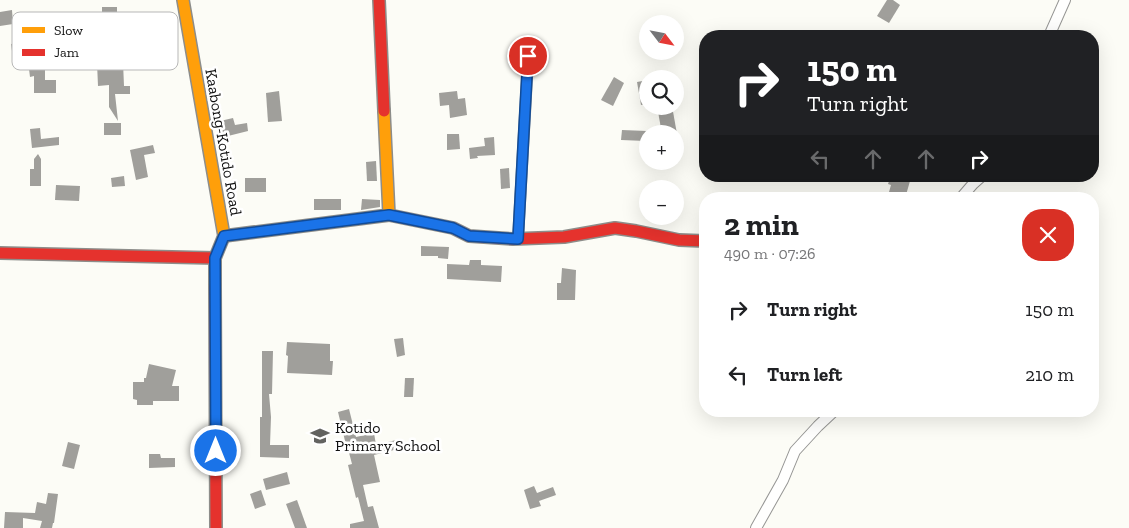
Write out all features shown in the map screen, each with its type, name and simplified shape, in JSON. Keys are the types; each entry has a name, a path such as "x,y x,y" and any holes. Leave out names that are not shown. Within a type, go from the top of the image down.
{"street":[{"name":"Kaabong-Kotido Road","path":"183,0 224,236 215,258 216,528"},
{"path":"379,0 389,215"},
{"path":"1052,30 1065,0"},
{"path":"518,239 529,42"},
{"path":"966,192 975,182"},
{"path":"224,236 389,215 453,228 469,236 518,239 564,237 615,228 679,240 699,242"},
{"path":"0,253 215,258"},
{"path":"756,528 783,480 796,451 828,417"}],"building":[{"path":"887,0 893,0 900,5 889,23 877,16"},
{"path":"102,7 117,7 117,12 102,12"},
{"path":"12,10 12,24 0,26 0,12"},
{"path":"29,70 45,70 45,80 56,80 56,93 34,93 34,76 30,77"},
{"path":"97,70 123,70 124,86 130,86 130,94 115,94 118,121 109,107 109,85 98,86"},
{"path":"614,77 624,83 613,106 601,100"},
{"path":"279,91 282,121 268,122 266,93"},
{"path":"457,91 458,99 465,98 467,115 450,118 449,105 440,106 439,93"},
{"path":"659,115 674,115 675,125 660,125"},
{"path":"233,118 235,125 247,123 248,131 220,138 216,122"},
{"path":"104,123 121,123 121,135 104,135"},
{"path":"40,128 41,139 59,137 59,145 32,148 30,129"},
{"path":"622,130 639,131 639,141 621,140"},
{"path":"447,134 459,134 460,149 447,150"},
{"path":"494,137 495,155 477,156 478,158 470,159 469,148 485,146 484,138"},
{"path":"153,145 155,153 144,155 148,177 136,180 130,150"},
{"path":"38,154 41,159 41,186 30,186 30,169 34,169 34,159"},
{"path":"376,161 377,181 367,181 366,162"},
{"path":"509,168 510,188 501,189 500,169"},
{"path":"124,176 125,186 112,187 111,178"},
{"path":"245,178 266,178 266,192 245,192"},
{"path":"889,182 910,182 907,192 889,192 891,185 888,184"},
{"path":"56,185 80,186 79,201 55,200"},
{"path":"314,199 341,199 341,210 314,210"},
{"path":"362,199 380,200 380,207 361,210"},
{"path":"421,246 449,247 448,259 438,258 438,256 421,256"},
{"path":"470,260 481,260 481,265 502,266 501,282 447,279 447,264 469,265"},
{"path":"562,268 576,270 575,300 557,300 557,283 561,283"},
{"path":"403,338 405,355 397,357 394,339"},
{"path":"287,342 330,344 330,361 333,361 332,375 287,373"},
{"path":"262,351 273,351 272,394 269,394 271,417 270,445 289,445 289,458 260,457"},
{"path":"149,364 176,370 172,386 179,386 179,401 153,401 153,405 137,405 137,400 133,399 133,382 144,382"},
{"path":"405,378 414,378 413,397 404,397"},
{"path":"349,409 356,437 374,433 376,445 396,440 398,449 374,455 380,482 363,485 368,507 373,506 379,528 350,528 350,524 364,521 348,465 352,464 338,412"},
{"path":"68,442 80,445 74,469 62,466"},
{"path":"149,454 160,454 161,458 175,458 175,467 149,468"},
{"path":"287,472 290,484 266,490 263,479"},
{"path":"534,486 537,493 553,487 556,495 539,501 541,506 530,509 524,490"},
{"path":"261,490 266,505 255,509 250,494"},
{"path":"48,493 58,494 52,528 40,528 42,521 23,518 23,528 4,528 5,512 35,513 37,502 46,504"},
{"path":"297,500 307,528 295,528 286,504"}],"traffic: slow":[{"path":"183,0 224,236 215,258 215,286"},
{"path":"224,236 389,215 384,111"}],"traffic: jam":[{"path":"379,0 384,111"},
{"path":"389,215 453,228 469,236 513,239 564,237 615,228 679,240 699,241"},
{"path":"0,253 215,258"},
{"path":"215,286 216,528"}],"place":[{"name":"Kotido Primary School","path":"320,436"}],"route":[{"path":"216,451 215,258 224,236 389,215 453,228 469,236 518,239 528,56"}]}
